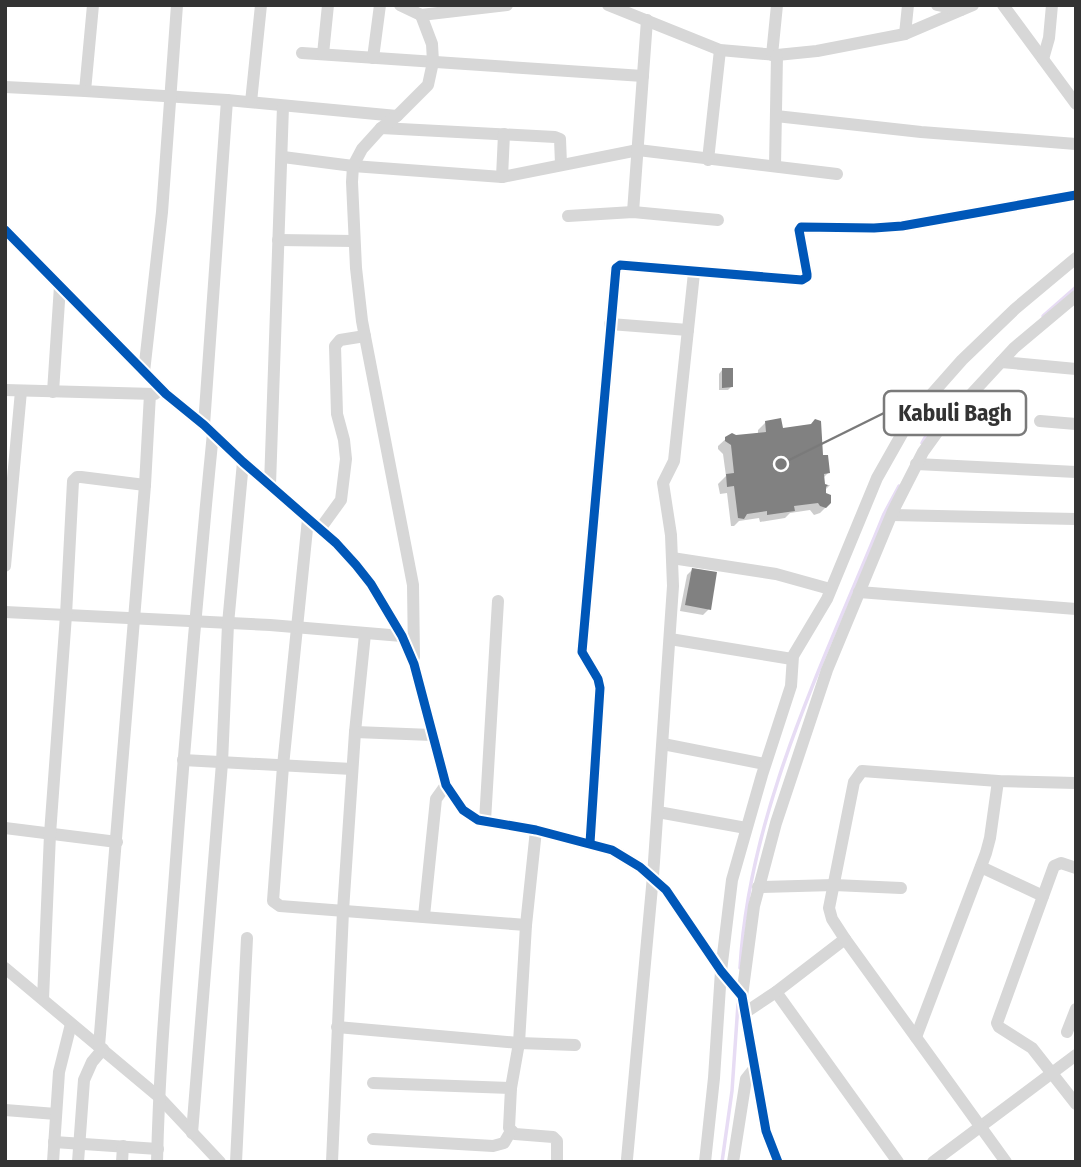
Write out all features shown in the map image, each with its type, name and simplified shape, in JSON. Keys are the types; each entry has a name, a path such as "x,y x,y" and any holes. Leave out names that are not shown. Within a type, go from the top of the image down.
{"street":[{"path":"85,91 93,5"},
{"path":"144,372 162,212 177,5"},
{"path":"251,102 261,5"},
{"path":"323,54 328,5"},
{"path":"373,58 380,5"},
{"path":"400,5 421,15 507,5"},
{"path":"608,5 720,50 774,55 817,51 905,34 967,8"},
{"path":"775,166 774,55 777,5"},
{"path":"905,34 908,5"},
{"path":"937,5 967,8"},
{"path":"1003,5 1076,104"},
{"path":"1043,60 1049,38 1052,5"},
{"path":"414,664 414,585 358,293 353,166 362,149 381,128 425,90 433,62 432,44 421,15"},
{"path":"632,212 647,20"},
{"path":"708,160 720,50"},
{"path":"302,53 643,76"},
{"path":"5,87 227,100 397,116"},
{"path":"54,1142 123,1146 158,1155 159,1097 208,429 227,100"},
{"path":"270,485 283,106"},
{"path":"776,116 921,132 1076,144"},
{"path":"381,128 559,138 561,164"},
{"path":"502,177 504,134"},
{"path":"283,157 353,166 502,177 638,150 837,174"},
{"path":"590,843 600,688 598,679 582,652 614,272 618,266 802,280 807,274 800,227 874,229 902,226 1076,195"},
{"path":"568,216 632,212 718,220"},
{"path":"5,230 166,394 346,552 371,584 402,636 414,664 446,785 463,810 485,821 536,830 612,850 653,876 741,994"},
{"path":"278,240 354,241"},
{"path":"705,1162 732,880 765,764 791,687 792,659 830,589 877,478 903,432 962,360 1015,309 1076,258"},
{"path":"627,1159 653,876 673,586 663,483 674,461 694,273"},
{"path":"53,392 61,286"},
{"path":"778,1162 766,1131 741,994 758,887 800,749 859,592 916,464 941,427 1014,348 1076,296"},
{"path":"610,324 688,330"},
{"path":"320,528 341,500 346,459 337,414 335,346 340,340 365,336"},
{"path":"1001,362 1076,369"},
{"path":"5,390 166,394"},
{"path":"5,566 21,391"},
{"path":"78,1162 84,1080 101,1047 150,394"},
{"path":"1040,421 1076,424"},
{"path":"192,1133 222,763 228,624 243,462"},
{"path":"916,464 1076,472"},
{"path":"43,999 50,834 74,479 81,477 145,485"},
{"path":"891,515 1076,519"},
{"path":"309,519 273,901 280,906 526,925"},
{"path":"672,558 776,574 830,589"},
{"path":"859,592 1076,608"},
{"path":"485,821 498,601"},
{"path":"5,612 194,621 402,636"},
{"path":"332,1162 343,911 352,769 365,634"},
{"path":"670,639 792,659"},
{"path":"355,732 432,736"},
{"path":"663,744 765,764"},
{"path":"183,760 352,769"},
{"path":"1006,1162 830,915 834,885 854,782 862,771 998,782 1076,783"},
{"path":"916,1037 981,867 990,838 998,782"},
{"path":"424,916 436,799 446,785"},
{"path":"658,812 746,828"},
{"path":"5,828 117,842"},
{"path":"373,1139 493,1146 504,1143 511,1131 511,1088 519,1043 526,925 536,830"},
{"path":"1076,868 1056,864 997,1023 1032,1048 1076,1104"},
{"path":"981,867 1043,896"},
{"path":"758,887 834,885 901,888"},
{"path":"236,1162 247,938"},
{"path":"746,1012 845,939"},
{"path":"5,968 159,1097 220,1162"},
{"path":"776,992 898,1162"},
{"path":"1067,1032 1076,1009"},
{"path":"53,1162 59,1072 71,1024"},
{"path":"337,1027 519,1043 575,1045"},
{"path":"933,1162 1076,1055"},
{"path":"733,1162 746,1079 754,1069"},
{"path":"373,1083 511,1088"},
{"path":"5,1110 56,1114"},
{"path":"511,1131 515,1134 554,1136 557,1141 557,1162"},
{"path":"122,1162 123,1146"}],"building":[{"path":"722,368 733,368 733,387 722,388"},
{"path":"781,418 783,428 811,424 815,419 821,421 823,455 828,455 830,473 824,474 825,484 828,485 826,493 831,495 831,503 826,508 818,503 794,506 795,511 767,515 767,511 747,514 744,519 738,518 734,486 727,487 726,474 734,473 731,445 725,441 725,437 732,433 736,435 766,432 765,421"},
{"path":"692,568 717,572 711,610 685,605"}],"waterway":[{"path":"1043,316 1076,287"},
{"path":"922,443 932,425 962,395"},
{"path":"740,968 746,909 774,793 815,680 884,514 899,486"},
{"path":"722,1162 732,1091 738,1004"}],"cycle path":[{"path":"590,843 600,688 598,679 582,652 616,268 620,265 802,280 807,274 799,230 801,227 902,226 1076,195"},
{"path":"5,230 166,394 336,543 356,565 371,584 402,636 414,664 446,785 463,810 478,820 536,830 612,850 640,867 666,890 721,971 742,996 766,1131 778,1162"}],"place":[{"name":"Kabuli Bagh","path":"781,464"}]}
